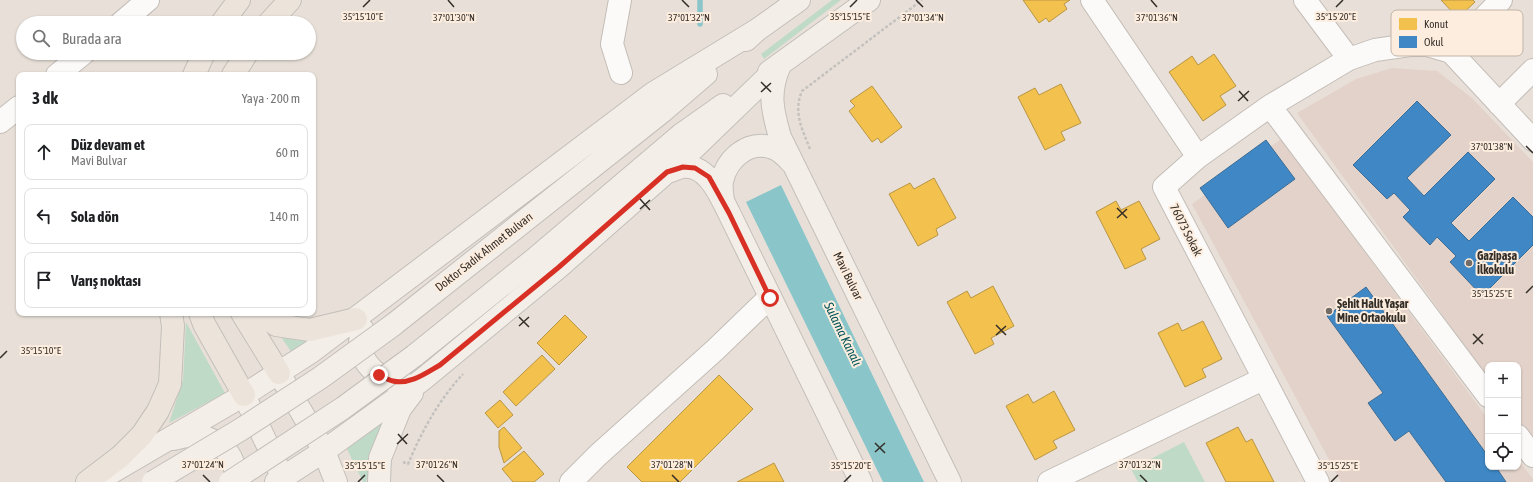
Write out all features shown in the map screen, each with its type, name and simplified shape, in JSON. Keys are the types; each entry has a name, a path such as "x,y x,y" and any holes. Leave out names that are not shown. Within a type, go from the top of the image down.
{"highway":[{"path":"227,16 239,0"},
{"path":"275,16 290,0"},
{"path":"195,72 201,60"},
{"path":"235,72 243,60"},
{"path":"87,482 142,435 158,411 170,384 173,326 171,316"},
{"path":"201,316 204,324 244,395"},
{"path":"244,316 279,373"},
{"path":"265,316 276,325 310,330 356,320"}],"main road":[{"name":"Doktor Sadık Ahmet Bulvarı","path":"153,482 240,430 320,378 393,325 663,111 757,30 800,0"},
{"path":"230,482 343,408 414,356 537,257 682,134 869,0"},
{"path":"95,482 244,395 311,352 380,302 652,94 757,30"},
{"path":"244,395 281,480 324,451 422,380 559,267 694,148 781,64"},
{"name":"Mavi Bulvar","path":"781,64 775,77 772,90 772,104 780,137 950,482"},
{"path":"723,200 722,185 725,172 736,156 744,150 753,146 770,147 783,154 793,164"},
{"path":"667,172 683,167 695,168 709,177 723,200 861,482"},
{"path":"380,302 369,315 360,341 362,353 368,365 379,375 394,381 407,381 420,377 440,365"},
{"path":"279,373 324,451 336,482"},
{"path":"379,482 380,458 400,409 422,380"},
{"path":"165,442 183,436 194,435 204,437 214,442 224,448 231,458 236,471 237,482"}],"street":[{"path":"129,16 148,0"},
{"path":"620,0 612,44 622,73"},
{"path":"1092,0 1198,157 1270,106 1349,59 1375,50 1391,48"},
{"path":"1305,0 1349,59"},
{"path":"1491,10 1501,0"},
{"path":"1455,56 1533,140"},
{"path":"62,72 76,60"},
{"path":"1499,104 1533,70"},
{"path":"1270,106 1485,392"},
{"path":"0,122 16,109"},
{"name":"76073 Sokak","path":"1198,157 1164,187 1318,482"},
{"path":"571,482 598,455 716,350 770,298"},
{"path":"1049,482 1263,379"},
{"path":"1521,440 1533,456"}],"path":[{"path":"812,153 802,131 798,114 798,101 802,91 922,0"}],"shaded area":[{"name":"Gazipaşa İlkokulu","path":"1392,68 1437,71 1472,98 1533,162 1533,441 1521,424 1521,362 1485,362 1485,374 1297,113 1356,79"},
{"name":"Şehit Halit Yaşar Mine Ortaokulu","path":"1281,139 1485,415 1485,470 1521,470 1521,463 1533,479 1533,482 1341,482 1192,204"}],"green space":[{"path":"832,0 841,0 764,59 761,54"},
{"path":"186,322 225,393 169,423 183,380"},
{"path":"279,334 316,338 292,353"},
{"path":"391,411 375,448 366,482 363,482 346,447"},
{"path":"1184,442 1205,482 1138,482 1131,469"}],"water":[{"name":"Sulama Kanalı","path":"781,185 924,482 883,482 746,202"}],"building: Konut":[{"path":"1023,0 1070,0 1064,4 1067,9 1049,22 1046,18 1039,23"},
{"path":"1441,0 1473,0 1475,2 1466,10 1450,10"},
{"path":"1214,54 1236,86 1220,96 1226,105 1203,121 1169,72 1192,56 1198,65"},
{"path":"1061,84 1081,123 1061,132 1065,140 1045,150 1018,97 1035,88 1039,95"},
{"path":"872,86 902,127 881,143 878,138 872,142 849,111 855,106 850,101"},
{"path":"934,178 956,218 936,229 938,235 918,246 889,194 910,183 914,189"},
{"path":"1116,201 1121,210 1139,201 1160,239 1141,249 1146,259 1125,269 1096,212"},
{"path":"993,286 1014,326 991,338 994,344 975,354 947,302 967,291 971,298"},
{"path":"565,315 587,337 559,365 537,343"},
{"path":"1203,321 1222,359 1202,369 1206,377 1185,387 1158,333 1178,323 1182,331"},
{"path":"542,355 555,369 516,406 503,392"},
{"path":"719,375 753,409 680,482 642,482 627,467"},
{"path":"1054,391 1075,430 1053,441 1057,448 1035,460 1006,406 1028,394 1033,403"},
{"path":"500,400 513,415 498,428 485,413"},
{"path":"504,427 522,448 504,463 499,447 499,431"},
{"path":"1238,427 1246,442 1252,439 1274,482 1226,482 1206,443"},
{"path":"524,451 544,474 534,482 513,482 502,469"},
{"path":"774,463 784,482 737,482"}],"building: Okul":[{"path":"1417,101 1451,135 1407,178 1424,196 1468,152 1495,179 1451,223 1469,241 1513,197 1533,217 1533,245 1482,296 1450,262 1456,256 1437,237 1430,245 1403,217 1410,210 1394,193 1387,199 1353,165"},
{"path":"1266,140 1295,179 1228,228 1200,188"},
{"path":"1366,287 1485,452 1485,470 1498,470 1506,482 1446,482 1409,431 1395,441 1368,403 1383,393 1327,316"}],"waterway":[{"path":"700,0 700,24"}],"place":[{"name":"Gazipaşa İlkokulu","path":"1469,263"},
{"name":"Şehit Halit Yaşar Mine Ortaokulu","path":"1329,311"}],"route":[{"path":"379,375 394,381 407,381 420,377 440,365 559,267 667,172 683,167 695,168 709,177 723,200 770,298"}]}
